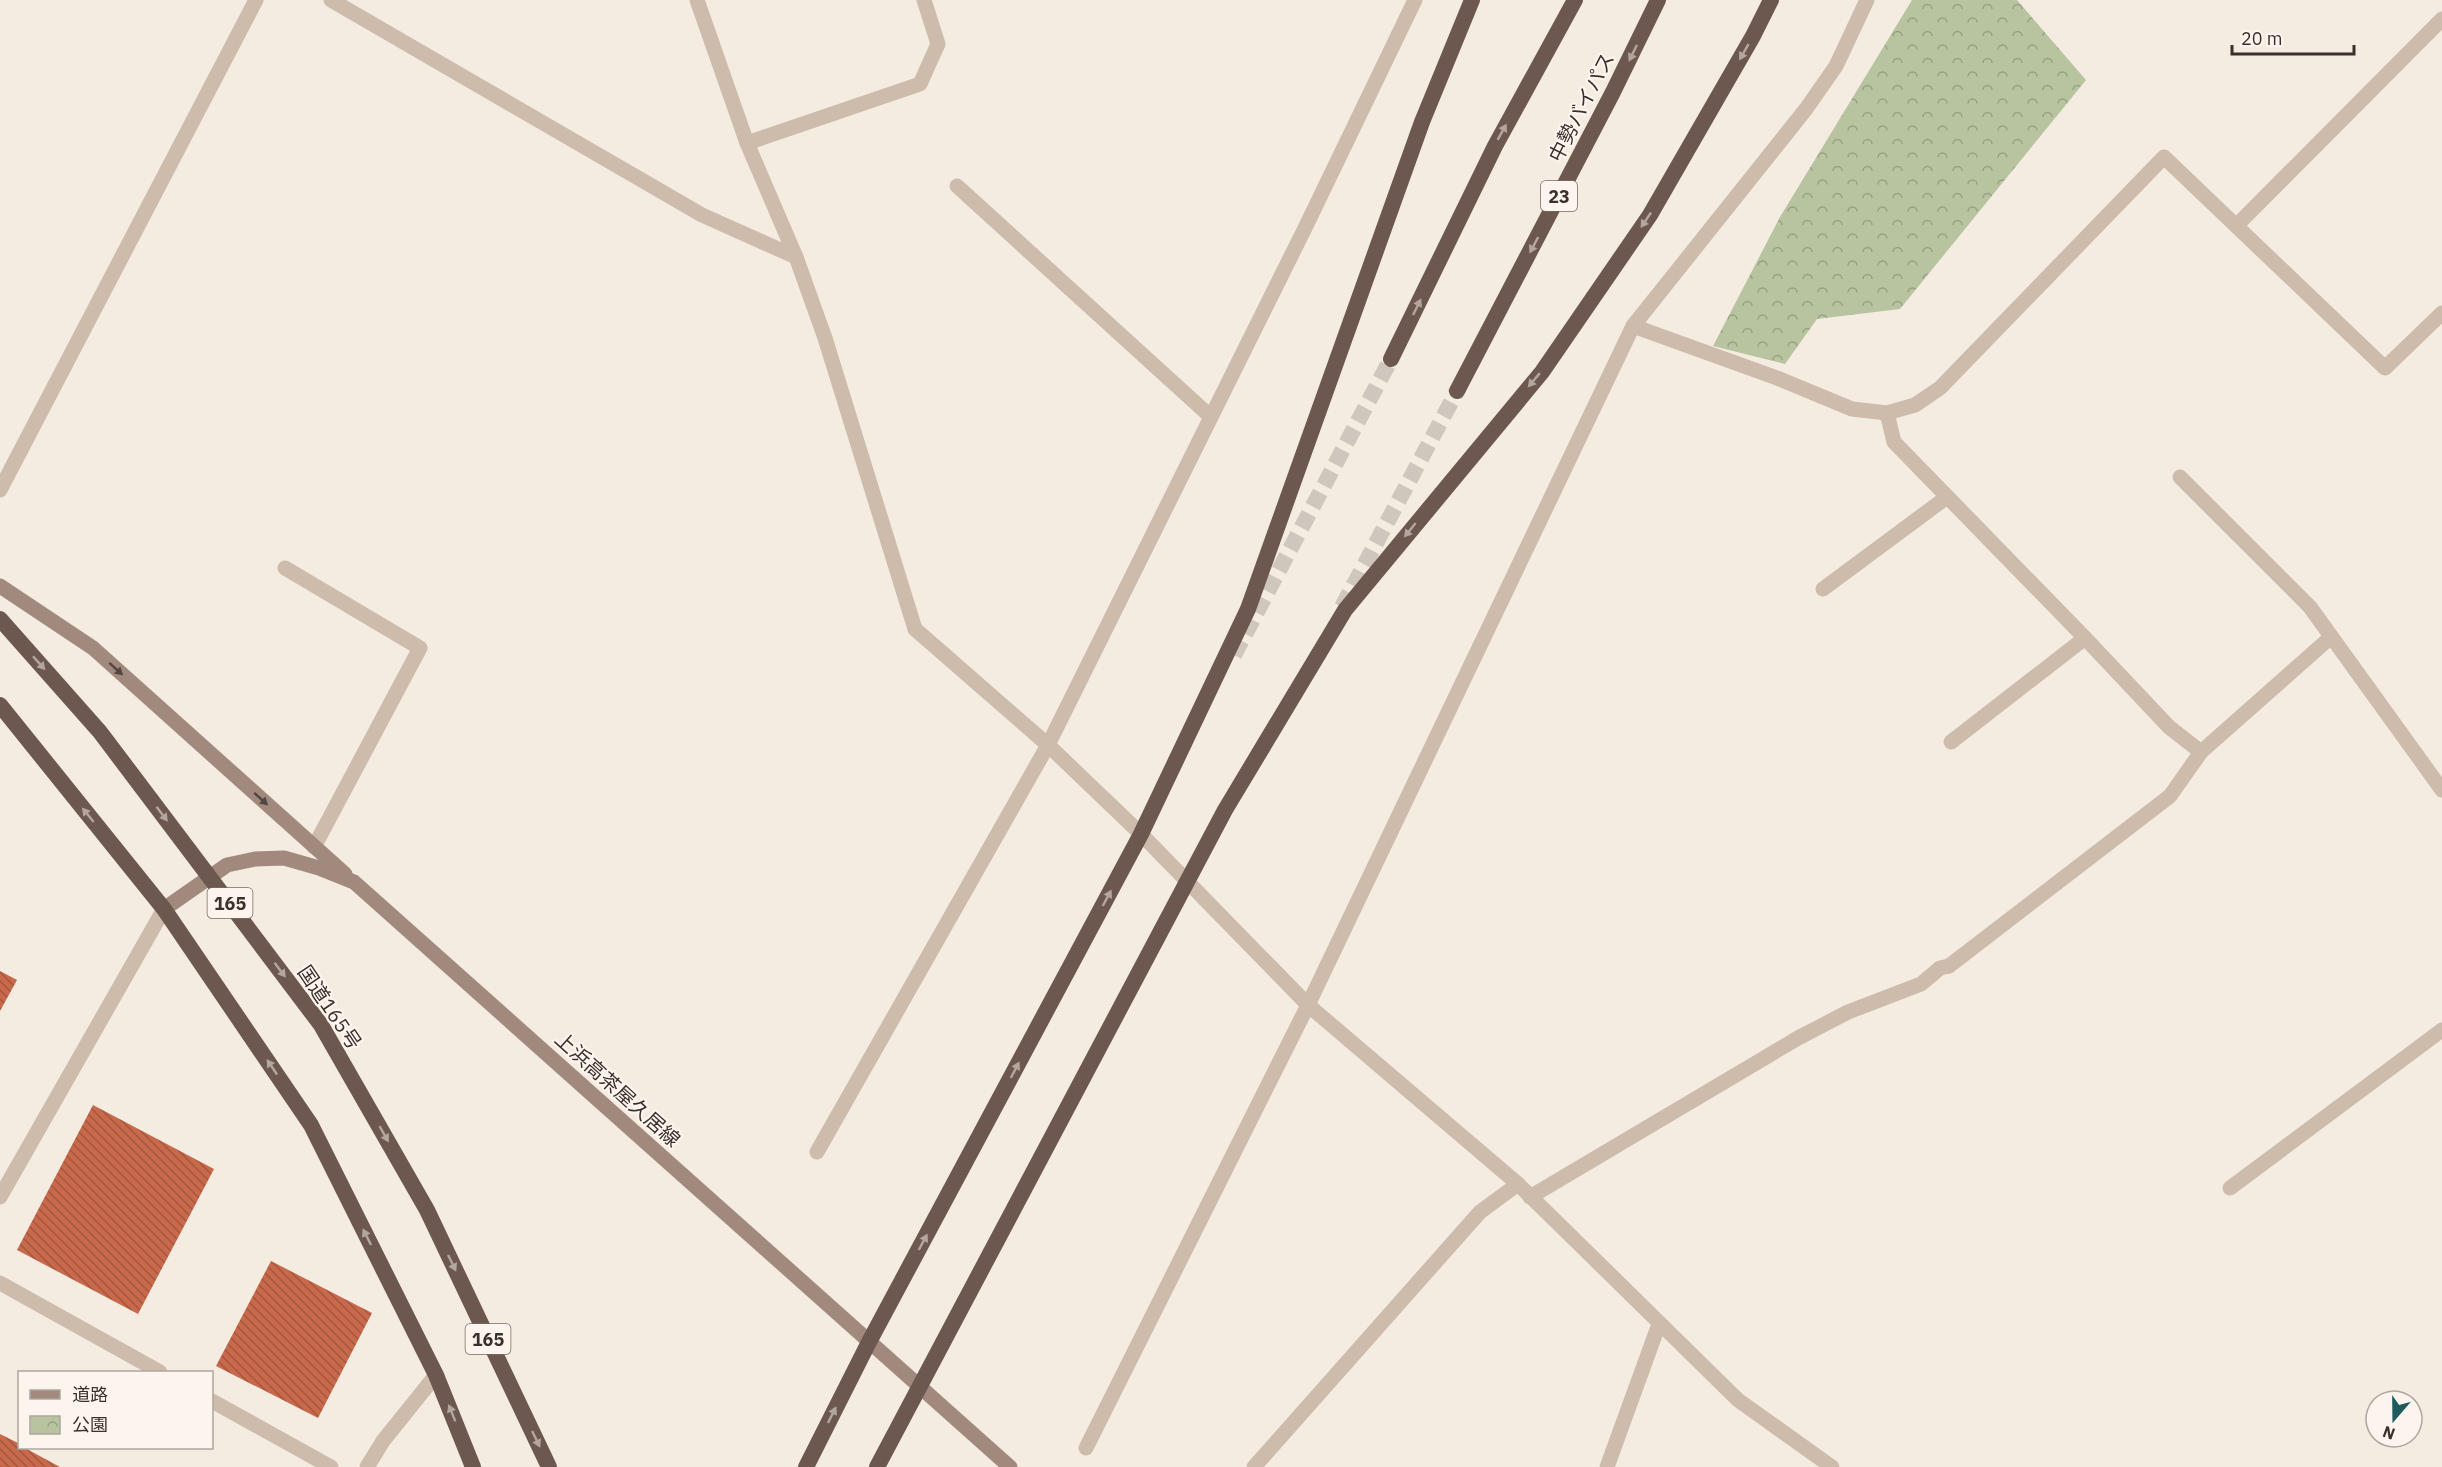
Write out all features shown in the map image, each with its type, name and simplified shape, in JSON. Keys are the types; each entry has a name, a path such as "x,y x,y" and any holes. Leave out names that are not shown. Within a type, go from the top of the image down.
{"highway":[{"path":"806,1467 869,1342 1141,834 1248,609 1422,122 1472,0"},
{"path":"1391,359 1495,146 1575,0"},
{"name":"中勢バイパス","path":"1457,391 1659,0"},
{"path":"877,1467 1225,810 1345,610 1542,372 1650,215 1753,36 1771,0"},
{"name":"国道165号","path":"0,620 100,732 321,1025 427,1210 549,1467"},
{"path":"0,705 164,909 311,1125 436,1375 473,1467"}],"main road":[{"path":"0,586 93,648 354,882"},
{"name":"上浜高茶屋久居線","path":"164,909 227,865 255,859 284,858 319,868 354,882 1010,1467"}],"street":[{"path":"0,490 256,0"},
{"path":"331,0 702,215 796,257"},
{"path":"697,0 747,143 796,257 825,338 915,629 1048,745 1141,834 1308,1005 1518,1184 1738,1400 1832,1467"},
{"path":"747,143 920,84 939,44 924,0"},
{"path":"817,1152 1048,745 1415,0"},
{"path":"1086,1448 1308,1005 1633,326 1806,109 1836,66 1867,0"},
{"path":"2237,225 2442,19"},
{"path":"1633,326 1777,378 1852,409 1887,413 1915,405 1940,388 2164,157 2385,368 2442,313"},
{"path":"957,186 1211,417"},
{"path":"1887,413 1894,442 2169,727 2201,752"},
{"path":"2180,477 2310,607 2442,790"},
{"path":"1823,589 1947,497"},
{"path":"285,568 420,648 314,847"},
{"path":"1530,1197 1798,1038 1848,1012 1921,984 1940,968 1949,966 2170,796 2201,752 2331,637"},
{"path":"1950,742 2085,638"},
{"path":"0,1197 164,909"},
{"path":"2230,1188 2442,1030"},
{"path":"1254,1467 1480,1212 1518,1184"},
{"path":"0,1283 158,1371"},
{"path":"1607,1467 1659,1324"},
{"path":"367,1467 384,1441 436,1375"},
{"path":"213,1402 331,1467"}],"green space":[{"path":"1912,0 2017,0 2086,80 1900,309 1817,319 1785,364 1713,346 1780,217"}],"building":[{"path":"0,971 17,980 0,1011"},
{"path":"93,1105 214,1169 138,1314 17,1250"},
{"path":"271,1261 372,1313 318,1418 216,1366"},
{"path":"0,1434 18,1443 18,1449 27,1449 60,1467 0,1467"}],"tunnel":[{"path":"1234,655 1391,359"},
{"path":"1342,607 1457,391"}]}
